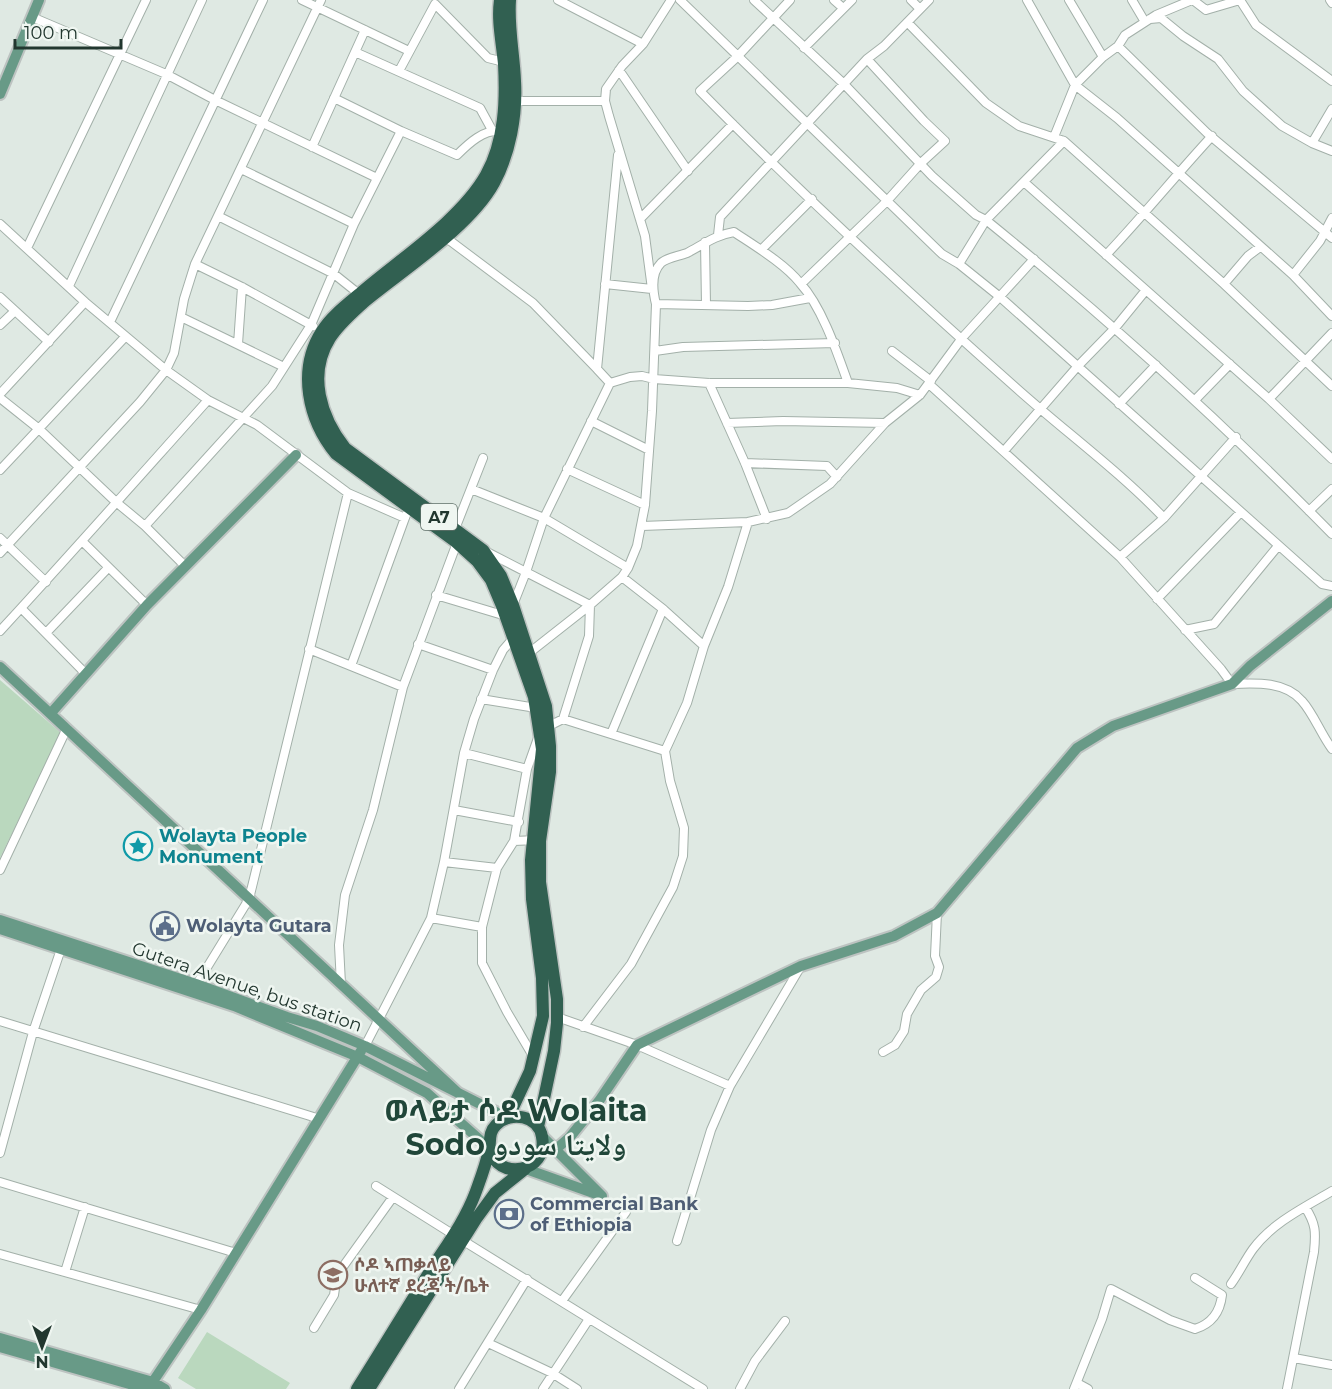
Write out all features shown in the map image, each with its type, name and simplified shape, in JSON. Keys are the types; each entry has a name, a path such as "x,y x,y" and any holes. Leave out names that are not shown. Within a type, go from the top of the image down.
{"highway":[{"name":"A7","path":"500,0 500,39 504,62 505,104 497,131 494,158 486,175 470,198 450,218 340,310 321,331 315,346 308,379 310,406 315,423 325,441 336,454 407,513 458,535 491,580 509,610"},
{"name":"A7","path":"321,331 349,316 445,237 472,212 492,185 509,142 515,101 509,17 510,0"},
{"name":"A7","path":"321,331 319,395 324,414 333,432 345,448 458,535 483,550 501,576 536,708 545,729"},
{"name":"A7","path":"458,1237 471,1205 489,1148 492,1130 498,1123 508,1118 534,1057 543,1016 542,978 532,899 546,706 529,653 518,635"},
{"name":"A7","path":"366,1387 458,1237 495,1193 539,1158 543,1145 540,1131 554,1050 557,1017 536,840"},
{"path":"508,1118 526,1118 540,1131"},
{"path":"489,1148 491,1156 501,1165 518,1171 526,1169"}],"main road":[{"path":"0,94 39,0"},
{"path":"51,713 147,605 296,455"},
{"path":"555,1150 570,1137 637,1045 801,966 894,936 937,913 1077,748 1113,726 1232,684 1250,666 1332,601"},
{"path":"0,667 458,1093"},
{"path":"0,920 62,945"},
{"path":"0,929 62,945 195,988 358,1057 427,1093 489,1148"},
{"name":"Gutera Avenue, bus station","path":"195,988 317,1026 365,1046 508,1118"},
{"path":"150,1387 201,1310 365,1046"},
{"path":"526,1169 602,1196 555,1150 540,1131"},
{"path":"0,1338 150,1387"},
{"path":"0,1347 165,1389"}],"street":[{"path":"27,248 146,0"},
{"path":"69,286 202,0"},
{"path":"110,322 263,0"},
{"path":"302,0 320,4 365,30 409,51"},
{"path":"426,0 436,2 488,58 504,62"},
{"path":"558,0 643,44"},
{"path":"529,653 590,606 622,577 628,568 642,526 656,351 657,304 652,289 647,245 605,101 606,89 619,70 643,44 670,0"},
{"path":"680,0 942,254 959,264 1000,297 1322,584 1332,585"},
{"path":"754,0 844,84 932,176 976,215 986,220 1034,259 1115,328 1236,437 1332,534"},
{"path":"790,0 737,57 700,91 848,237 1041,409 1131,484 1164,518"},
{"path":"834,0 843,8"},
{"path":"804,48 852,0"},
{"path":"912,0 920,9"},
{"path":"718,235 720,217 867,59 884,46 929,0"},
{"path":"1027,0 1075,84 1117,118 1293,275 1332,316"},
{"path":"1069,0 1103,57"},
{"path":"1132,0 1148,21"},
{"path":"1054,137 1075,84 1118,46 1125,35 1148,21 1193,0 1206,10 1240,0 1256,25 1332,81"},
{"path":"399,71 436,2"},
{"path":"0,553 140,402 166,370 174,352 184,298 195,264 320,4"},
{"path":"32,17 166,74 377,178"},
{"path":"1148,21 1161,18 1218,59 1243,91 1282,126 1332,151"},
{"path":"908,23 986,103 1019,126 1064,141 1224,284 1332,386"},
{"path":"312,147 365,30"},
{"path":"1118,46 1212,136 1332,238"},
{"path":"334,98 457,155 478,138 497,131 480,108 355,52"},
{"path":"801,284 945,141 867,59"},
{"path":"619,70 688,171"},
{"path":"515,101 605,101"},
{"path":"1312,143 1332,109"},
{"path":"640,219 733,124"},
{"path":"145,526 244,419 272,386 284,367 321,331 334,274 354,224 401,131"},
{"path":"1106,255 1212,136"},
{"path":"959,264 986,220 1064,141"},
{"path":"610,383 597,369 619,151"},
{"path":"241,169 354,224"},
{"path":"1024,182 1269,399 1332,459"},
{"path":"761,250 812,199"},
{"path":"218,216 334,274 359,294"},
{"path":"1293,275 1305,262 1332,218"},
{"path":"0,224 125,337 208,400 257,424 348,493 407,513 351,666"},
{"path":"652,289 661,262 687,253 718,235 734,232 792,274 801,284 835,343 848,383"},
{"path":"445,237 533,303 610,383"},
{"path":"705,242 706,305"},
{"path":"1224,284 1248,256 1260,247"},
{"path":"642,526 748,522 788,513 830,484 885,423 920,395 962,338 1034,259"},
{"path":"195,264 321,331"},
{"path":"605,284 652,289"},
{"path":"238,344 242,287"},
{"path":"1004,451 1077,367 1115,328 1146,290"},
{"path":"0,297 48,342"},
{"path":"657,304 772,305 810,298"},
{"path":"85,302 0,396 145,526 185,566"},
{"path":"0,325 15,311"},
{"path":"181,317 284,367"},
{"path":"1269,399 1332,333"},
{"path":"0,470 125,337"},
{"path":"656,351 683,347 835,343"},
{"path":"892,351 1120,557 1232,684 1261,682 1284,689 1302,700 1323,737 1332,748"},
{"path":"1195,400 1230,364"},
{"path":"1119,404 1156,365"},
{"path":"436,596 509,610 526,572 544,518 610,383 642,376 709,383 848,383 897,388 920,395"},
{"path":"709,383 767,519"},
{"path":"0,631 83,542 208,400"},
{"path":"591,421 649,450"},
{"path":"728,423 783,421 885,423"},
{"path":"1120,557 1164,518 1236,437"},
{"path":"341,984 339,945 345,895 373,810 403,687 483,458"},
{"path":"745,463 827,466 837,477"},
{"path":"567,469 645,505"},
{"path":"471,489 544,518 628,568"},
{"path":"1309,511 1332,489"},
{"path":"195,988 249,899 348,493"},
{"path":"1157,599 1241,512"},
{"path":"583,1027 631,964 673,887 683,855 684,828 670,781 665,751 687,702 704,646 728,586 748,522"},
{"path":"0,538 46,582"},
{"path":"83,542 147,605"},
{"path":"1185,630 1214,624 1278,546"},
{"path":"483,550 590,606"},
{"path":"46,633 108,568"},
{"path":"622,577 663,609 704,646"},
{"path":"534,1057 507,1012 482,963 482,927 497,868 514,841 527,769 545,729 563,719 589,636 590,606"},
{"path":"21,608 86,674"},
{"path":"611,734 663,609"},
{"path":"365,1046 431,918 464,753 493,670 503,650 518,635"},
{"path":"418,644 493,670"},
{"path":"309,649 403,687"},
{"path":"481,699 536,708"},
{"path":"563,719 665,751"},
{"path":"0,870 67,728"},
{"path":"464,753 527,769"},
{"path":"454,810 519,822"},
{"path":"514,841 536,840"},
{"path":"444,862 497,868"},
{"path":"883,1052 895,1045 904,1031 907,1014 921,990 936,977 939,967 935,956 937,913"},
{"path":"431,918 482,927"},
{"path":"0,1153 33,1032 62,945"},
{"path":"677,1241 711,1130 730,1086 801,966"},
{"path":"557,1017 637,1045 730,1086"},
{"path":"0,1021 320,1119"},
{"path":"0,1182 236,1253"},
{"path":"375,1185 703,1389"},
{"path":"1231,1284 1254,1248 1264,1238 1286,1219 1332,1191"},
{"path":"314,1328 334,1295 337,1275 393,1197"},
{"path":"65,1272 85,1207"},
{"path":"1287,1389 1316,1232 1313,1219 1305,1207"},
{"path":"562,1302 626,1212"},
{"path":"0,1254 201,1310"},
{"path":"1088,1389 1075,1386 1102,1319 1111,1289 1170,1320 1195,1329 1206,1325 1221,1308 1222,1295 1195,1278"},
{"path":"459,1389 527,1280"},
{"path":"543,1389 589,1319"},
{"path":"740,1389 755,1361 784,1321"},
{"path":"488,1343 552,1373 578,1389"},
{"path":"1294,1358 1332,1365"}],"green space":[{"path":"0,680 61,733 0,858"},
{"path":"207,1332 290,1383 286,1389 196,1389 178,1378"}],"place":[{"name":"Wolayta People Monument","path":"138,846"},
{"name":"Wolayta Gutara","path":"165,926"},
{"name":"Commercial Bank of Ethiopia","path":"509,1214"},
{"name":"ሶዶ ኣጠቃላይ ሁለተኛ ደረጃ ት/ቤት","path":"333,1275"}],"district":[{"name":"ወላይታ ሶዶ Wolaita Sodo ولايتا سودو","path":"516,1127"}]}
